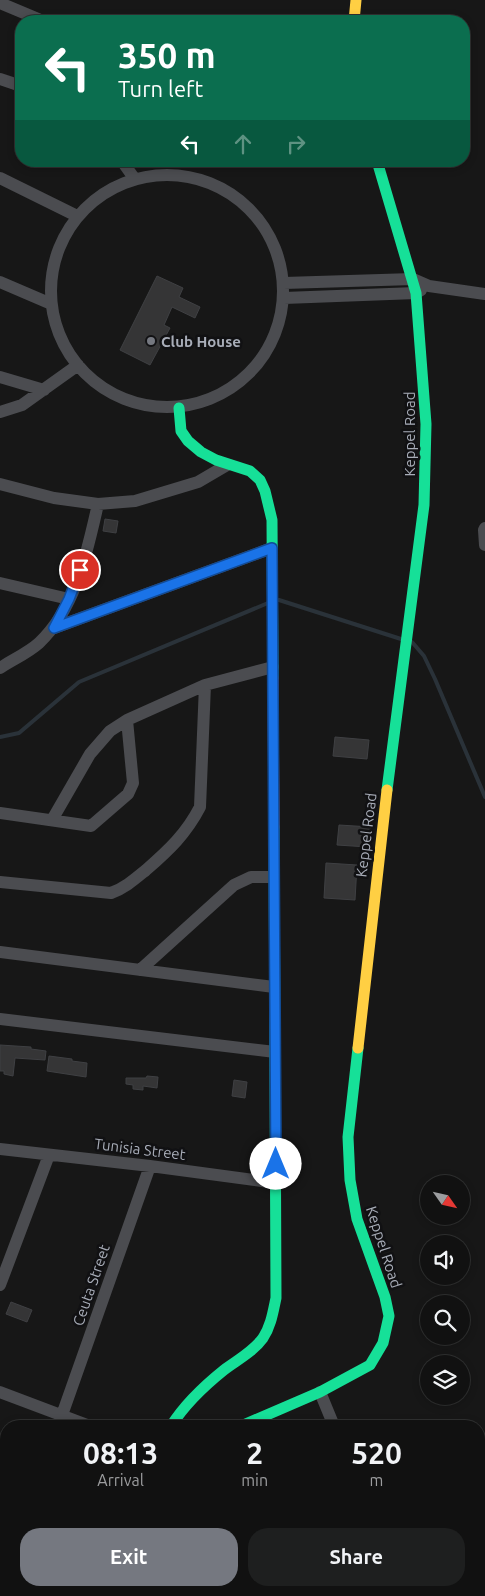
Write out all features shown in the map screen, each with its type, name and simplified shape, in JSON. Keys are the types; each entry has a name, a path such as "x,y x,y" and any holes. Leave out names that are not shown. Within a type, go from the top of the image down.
{"street":[{"path":"355,15 356,0"},
{"path":"0,3 29,15"},
{"path":"0,79 15,84"},
{"path":"126,167 134,178"},
{"name":"Keppel Road","path":"254,1420 320,1392 370,1365 383,1342 389,1316 385,1297 357,1219 350,1180 348,1137 378,858 424,504 426,433 424,382 416,293 379,167"},
{"path":"174,175 202,181 228,193 262,225 280,262 284,283 284,298 278,331 266,356 234,389 205,403 179,408 138,404 102,387 83,372 60,340 49,303 51,264 69,223 107,189 134,178 174,175"},
{"path":"0,178 77,216"},
{"path":"284,283 413,279 429,286 485,294"},
{"path":"328,281 328,296"},
{"path":"0,282 49,303"},
{"path":"284,298 416,293 429,286"},
{"path":"0,412 22,405 78,365"},
{"path":"0,377 44,390"},
{"path":"175,1420 183,1407 212,1379 252,1351 264,1337 274,1316 276,1298 272,520 265,492 258,477 240,466 227,465 215,460 194,446 181,432 179,408"},
{"path":"0,484 54,498 98,504 135,501 198,482 227,465"},
{"path":"0,668 37,645 54,628 69,599 86,556 98,504"},
{"path":"485,528 485,545"},
{"path":"54,628 272,548"},
{"path":"0,583 69,599"},
{"path":"0,654 14,658"},
{"path":"52,820 90,754 110,731 127,720 205,685 273,667"},
{"path":"0,882 111,893 124,888 173,847 191,824 200,808 205,685"},
{"path":"0,813 91,826 128,794 133,783 127,720"},
{"path":"140,970 234,885 251,878 274,877"},
{"path":"0,952 274,987"},
{"path":"0,1019 275,1052"},
{"name":"Tunisia Street","path":"0,1149 276,1183"},
{"path":"0,1285 49,1155"},
{"name":"Ceuta Street","path":"62,1415 150,1166"},
{"path":"0,1392 75,1420"},
{"path":"320,1392 332,1420"}],"building":[{"path":"157,276 183,288 179,297 200,307 195,318 172,307 164,325 170,328 150,365 120,350"},
{"path":"105,519 118,521 116,533 103,531"},
{"path":"335,737 369,740 367,759 333,756"},
{"path":"339,825 371,827 368,847 337,845"},
{"path":"326,863 357,865 355,900 324,898"},
{"path":"0,1045 31,1047 31,1049 46,1051 45,1060 15,1058 13,1076 4,1074 4,1071 0,1071"},
{"path":"49,1056 87,1063 86,1077 47,1071"},
{"path":"147,1076 158,1077 157,1088 143,1086 143,1090 133,1089 133,1085 126,1084 126,1078 146,1078"},
{"path":"234,1080 247,1082 245,1098 232,1096"},
{"path":"11,1302 32,1310 27,1322 6,1314"}],"waterway":[{"path":"279,600 401,639"},
{"path":"0,737 19,733 79,682 268,603"},
{"path":"412,642 424,656 435,679 485,797"}],"traffic: fast":[{"path":"379,167 416,293 426,424 424,505 387,790"},
{"path":"179,408 181,431 188,441 201,452 216,460 250,471 260,480 265,491 272,520 273,678"},
{"path":"175,1420 202,1389 259,1343 270,1324 276,1298 274,827"},
{"path":"255,1420 320,1392 370,1365 383,1343 389,1316 385,1297 357,1219 350,1180 348,1137 358,1048"}],"traffic: slow":[{"path":"355,15 356,0"},
{"path":"358,1048 387,790"}],"traffic: jam":[{"path":"273,678 274,827"}],"place":[{"name":"Club House","path":"151,341"}],"route":[{"path":"80,570 69,599 54,628 272,548 276,1164"}]}
